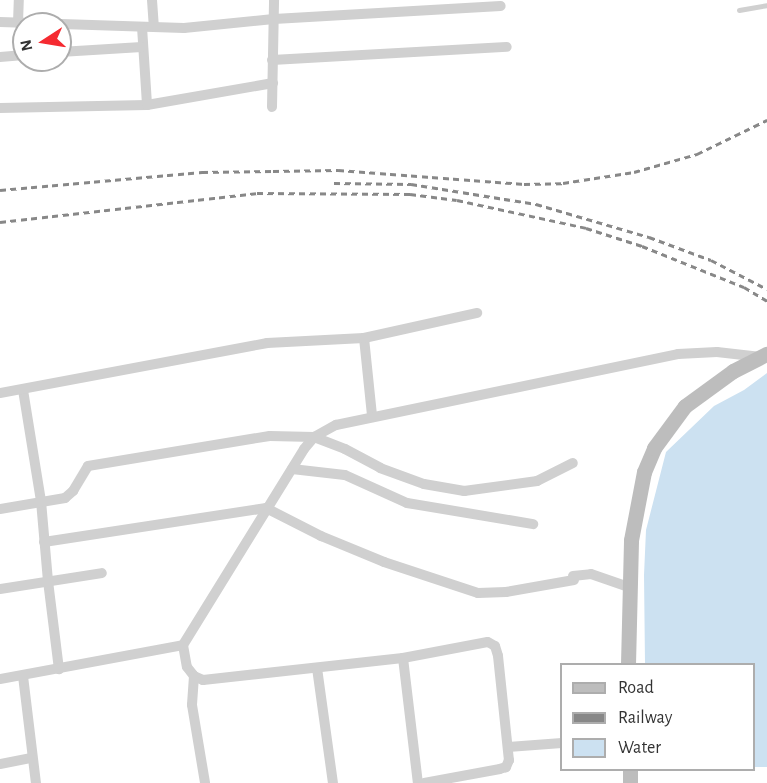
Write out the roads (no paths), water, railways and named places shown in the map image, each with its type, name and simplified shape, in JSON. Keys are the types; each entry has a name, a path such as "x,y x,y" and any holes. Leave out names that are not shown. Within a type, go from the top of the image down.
{"main road":[{"path":"628,663 628,587 634,517 644,472 654,448 685,406 706,389 764,356"}],"street":[{"path":"153,0 154,27"},
{"path":"273,107 274,0"},
{"path":"72,24 184,28 274,19 501,6"},
{"path":"142,27 147,105"},
{"path":"72,51 142,47"},
{"path":"272,60 507,47"},
{"path":"0,108 147,105 273,83"},
{"path":"0,393 267,343 364,338 477,313"},
{"path":"364,338 372,416"},
{"path":"424,783 506,767 509,760 508,747 495,646 488,642 478,642 403,658 202,680 194,676 187,667 183,645 267,508 314,437 336,425 372,416 678,354 717,352 764,356"},
{"path":"23,390 41,501 59,669"},
{"path":"0,509 65,498 73,491 88,466 270,436 314,437 345,449 380,468 424,484 464,491 537,481 573,463"},
{"path":"298,459 345,475 407,503 533,524"},
{"path":"44,542 267,508 321,536 384,562 478,593 506,592 591,574 628,587"},
{"path":"0,589 102,573"},
{"path":"0,679 183,645"},
{"path":"403,658 418,783"},
{"path":"316,668 333,783"},
{"path":"23,676 31,758 36,783"},
{"path":"194,676 192,705 205,783"},
{"path":"508,747 560,742"},
{"path":"0,764 31,758"}],"lane":[{"path":"739,10 767,4"}],"water":[{"path":"767,373 767,767 755,767 755,663 645,663 646,530 666,452 714,406 744,390"}],"railway":[{"path":"0,190 202,172 338,170 524,184 563,183 634,172 697,154 767,120"},
{"path":"334,183 411,184 536,204 649,237 711,260 767,289"},
{"path":"0,222 257,193 410,194 457,200 586,228 642,246 744,287 767,301"}]}
